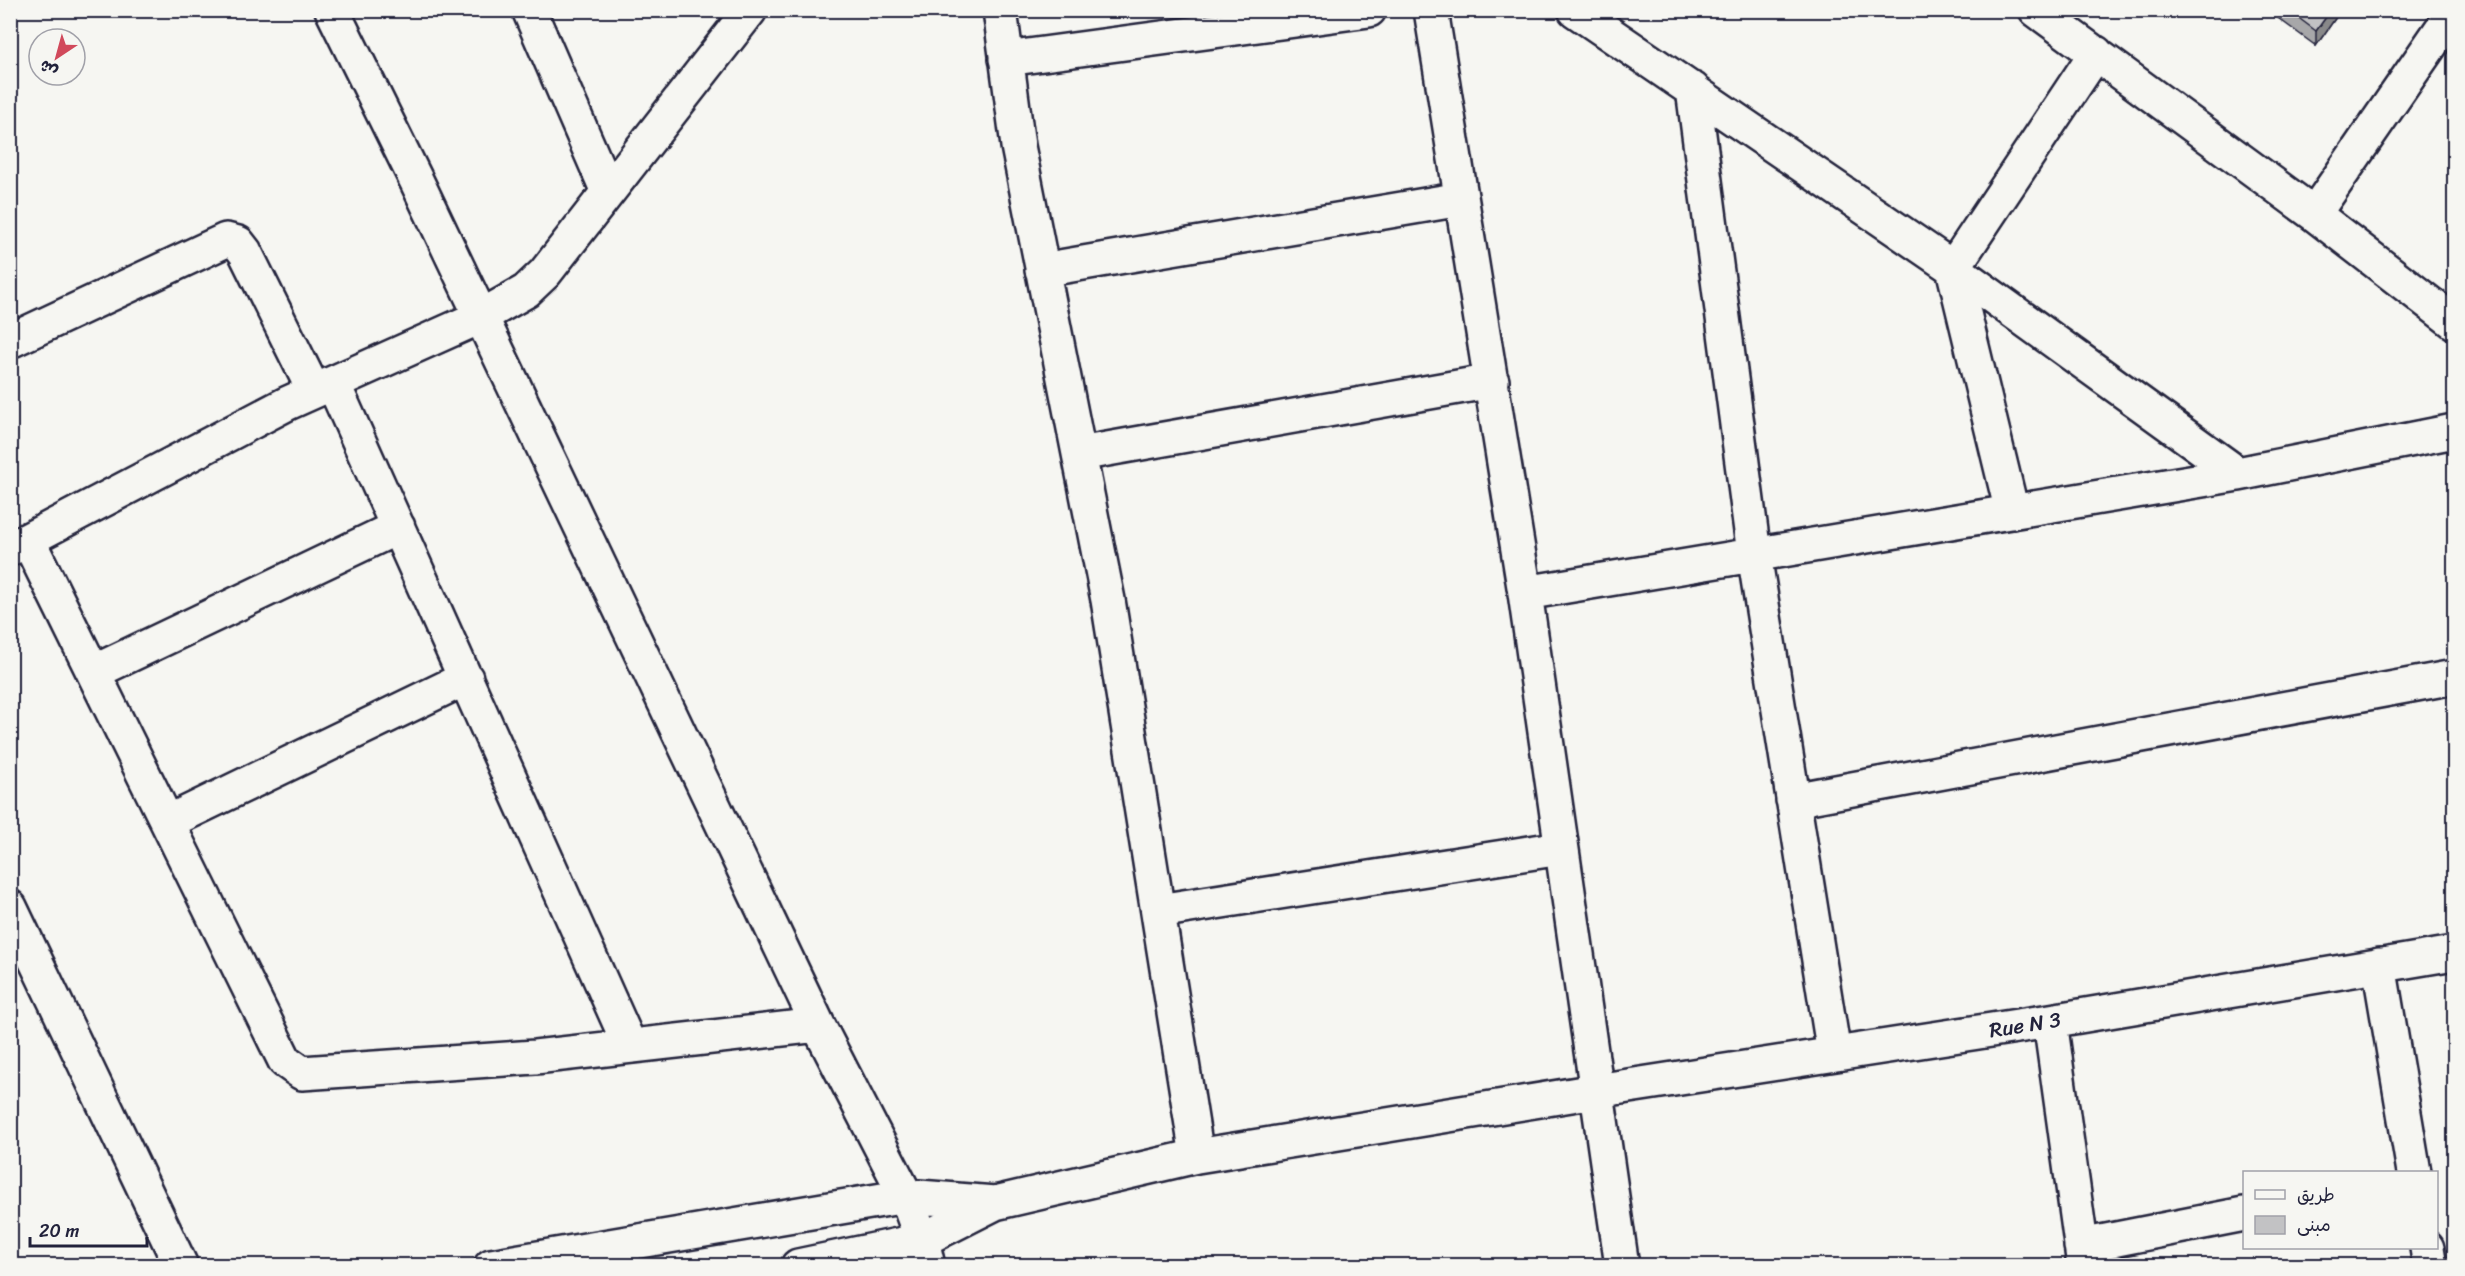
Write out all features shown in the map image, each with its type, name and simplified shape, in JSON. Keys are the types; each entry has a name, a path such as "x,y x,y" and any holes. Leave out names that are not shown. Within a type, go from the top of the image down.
{"street":[{"path":"332,10 417,182 818,1025 906,1196 925,1253"},
{"path":"529,10 608,192"},
{"path":"750,10 545,273 526,291 480,316 323,387 19,544 94,672 285,1061 302,1073 535,1057 818,1025"},
{"path":"1000,10 1018,146 1108,600 1197,1156"},
{"path":"1006,59 1369,10"},
{"path":"1431,10 1525,593 1622,1266"},
{"path":"1575,10 1953,268 2238,474"},
{"path":"2036,10 2314,214 2454,322"},
{"path":"2314,214 2447,13"},
{"path":"2012,512 1953,268 2096,53"},
{"path":"1693,90 1754,554 1834,1054"},
{"path":"1042,270 1461,199"},
{"path":"10,340 226,240 238,243 323,387 398,527 630,1046"},
{"path":"1079,454 1492,381"},
{"path":"1525,593 2238,474 2454,431"},
{"path":"94,672 398,527"},
{"path":"1793,800 2454,677"},
{"path":"168,822 466,678"},
{"path":"1158,911 1561,848"},
{"path":"10,907 181,1266"},
{"name":"Rue N 3","path":"995,1203 1197,1156 1596,1091 2050,1021 2454,952"},
{"path":"2379,965 2414,1171"},
{"path":"2050,1021 2083,1256 2243,1214"},
{"path":"491,1266 607,1257 906,1196 995,1203"},
{"path":"798,1266 925,1253 995,1203"},
{"path":"2427,1249 2430,1266"}],"building":[{"path":"2288,10 2331,10 2316,31"}]}
